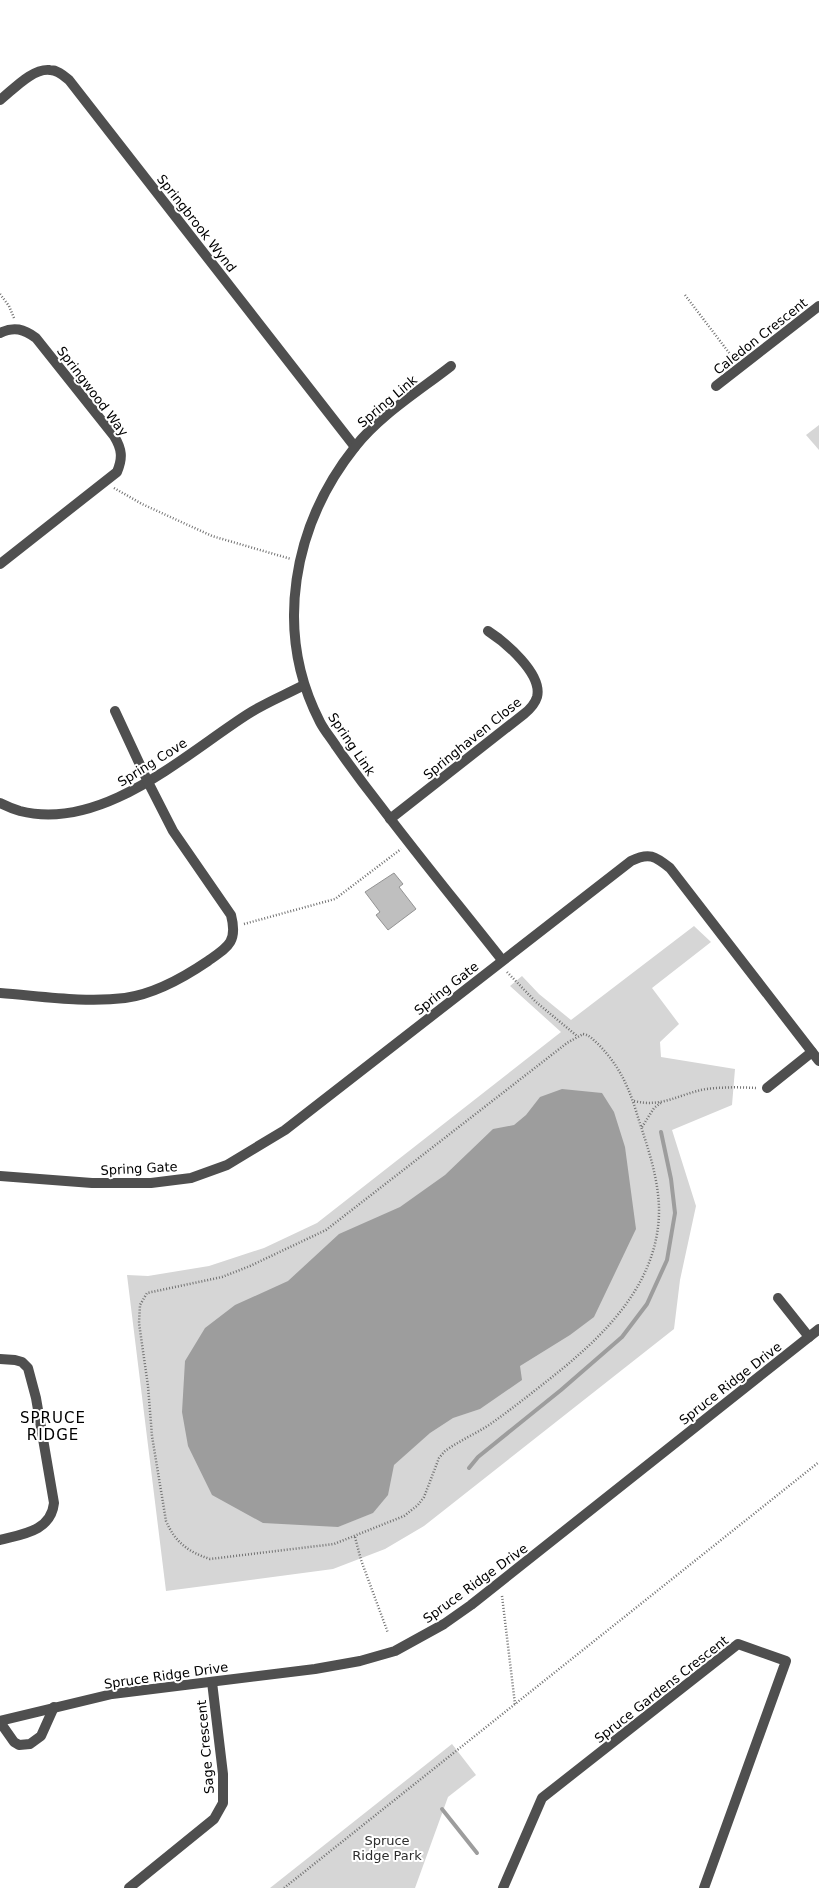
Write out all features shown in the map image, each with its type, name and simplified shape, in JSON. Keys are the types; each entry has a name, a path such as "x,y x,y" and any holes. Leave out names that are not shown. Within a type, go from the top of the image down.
{"street":[{"name":"Springbrook Wynd","path":"0,100 38,72 50,70 60,73 69,80 355,447"},
{"name":"Caledon Crescent","path":"716,386 819,306"},
{"path":"0,334 8,330 18,328"},
{"name":"Springwood Way","path":"0,564 105,483 117,472 121,462 122,452 118,443 36,338 18,328"},
{"name":"Spring Link","path":"451,366 374,427 355,447 334,476 307,532 299,561 294,623 298,656 304,685 320,723 390,819 502,960"},
{"name":"Springhaven Close","path":"390,819 533,706 537,697 536,685 532,675 511,649 488,631"},
{"name":"Spring Cove","path":"0,803 20,811 47,814 84,810 118,798 148,782 248,714 304,685"},
{"path":"0,993 99,999 126,998 173,982 190,973 228,947 234,926 231,915 225,904 198,869 174,831 148,782 115,711"},
{"name":"Spring Gate","path":"0,1176 92,1183 151,1183 191,1178 227,1165 285,1130 502,960 631,861 641,856 650,856 670,868 819,1061"},
{"path":"767,1088 812,1052"},
{"path":"778,1298 809,1337"},
{"name":"Spruce Ridge Drive","path":"54,1707 41,1736 30,1744 19,1745 14,1742 0,1722 54,1707 112,1694 315,1669 360,1662 395,1652 444,1624 500,1582 819,1329"},
{"path":"0,1359 22,1362 30,1372 54,1502 51,1517 45,1524 28,1532 0,1540"},
{"name":"Spruce Gardens Crescent","path":"503,1888 542,1798 738,1644 786,1661 704,1888"},
{"name":"Sage Crescent","path":"129,1888 214,1819 223,1803 223,1774 212,1682"}],"path":[{"path":"0,294 9,306 18,328"},
{"path":"685,295 740,368"},
{"path":"105,483 142,504 212,536 299,561"},
{"path":"234,926 262,920 335,899 409,843"},
{"path":"502,960 508,973 522,989 577,1036"},
{"path":"588,1035 606,1052 626,1080 633,1101 655,1173 659,1209 657,1228 647,1267 626,1305 600,1336 567,1365 504,1414 445,1451 439,1458 424,1497 412,1511 397,1519 355,1537 318,1547 218,1559 199,1556 180,1545 170,1530 164,1511 152,1436 148,1386 139,1323 140,1305 147,1293 222,1277 250,1266 326,1230 577,1036 588,1035"},
{"path":"633,1101 652,1104 706,1090 734,1087 767,1088"},
{"path":"642,1128 654,1108 664,1101"},
{"path":"284,1888 819,1462"},
{"path":"355,1537 361,1560 388,1633"},
{"path":"500,1582 515,1704"}],"green space":[{"path":"819,425 819,450 806,435"},
{"path":"694,926 711,942 652,988 679,1024 660,1042 661,1057 735,1069 732,1105 672,1130 696,1206 680,1280 674,1329 424,1526 385,1549 333,1569 166,1591 127,1275 148,1276 209,1266 264,1248 317,1223 561,1032 510,986 522,976 539,994 571,1020"},
{"name":"Spruce Ridge Park","path":"452,1744 476,1775 448,1797 415,1888 270,1888"}],"shaded area":[{"path":"562,1089 602,1093 614,1112 625,1147 636,1229 594,1317 570,1335 520,1366 522,1380 480,1409 453,1418 430,1433 394,1465 388,1495 373,1513 338,1527 263,1523 212,1495 188,1446 182,1412 185,1361 205,1328 235,1305 288,1281 339,1234 400,1207 445,1175 493,1129 514,1125 526,1115 540,1097"}],"building":[{"path":"394,873 403,884 399,887 416,909 388,930 376,915 380,912 365,892"}],"waterway":[{"path":"469,1468 478,1457 561,1390 622,1337 647,1304 667,1260 675,1213 671,1179 661,1132"},
{"path":"442,1809 477,1853"}],"district":[{"name":"SPRUCE RIDGE","path":"53,1426"}]}
